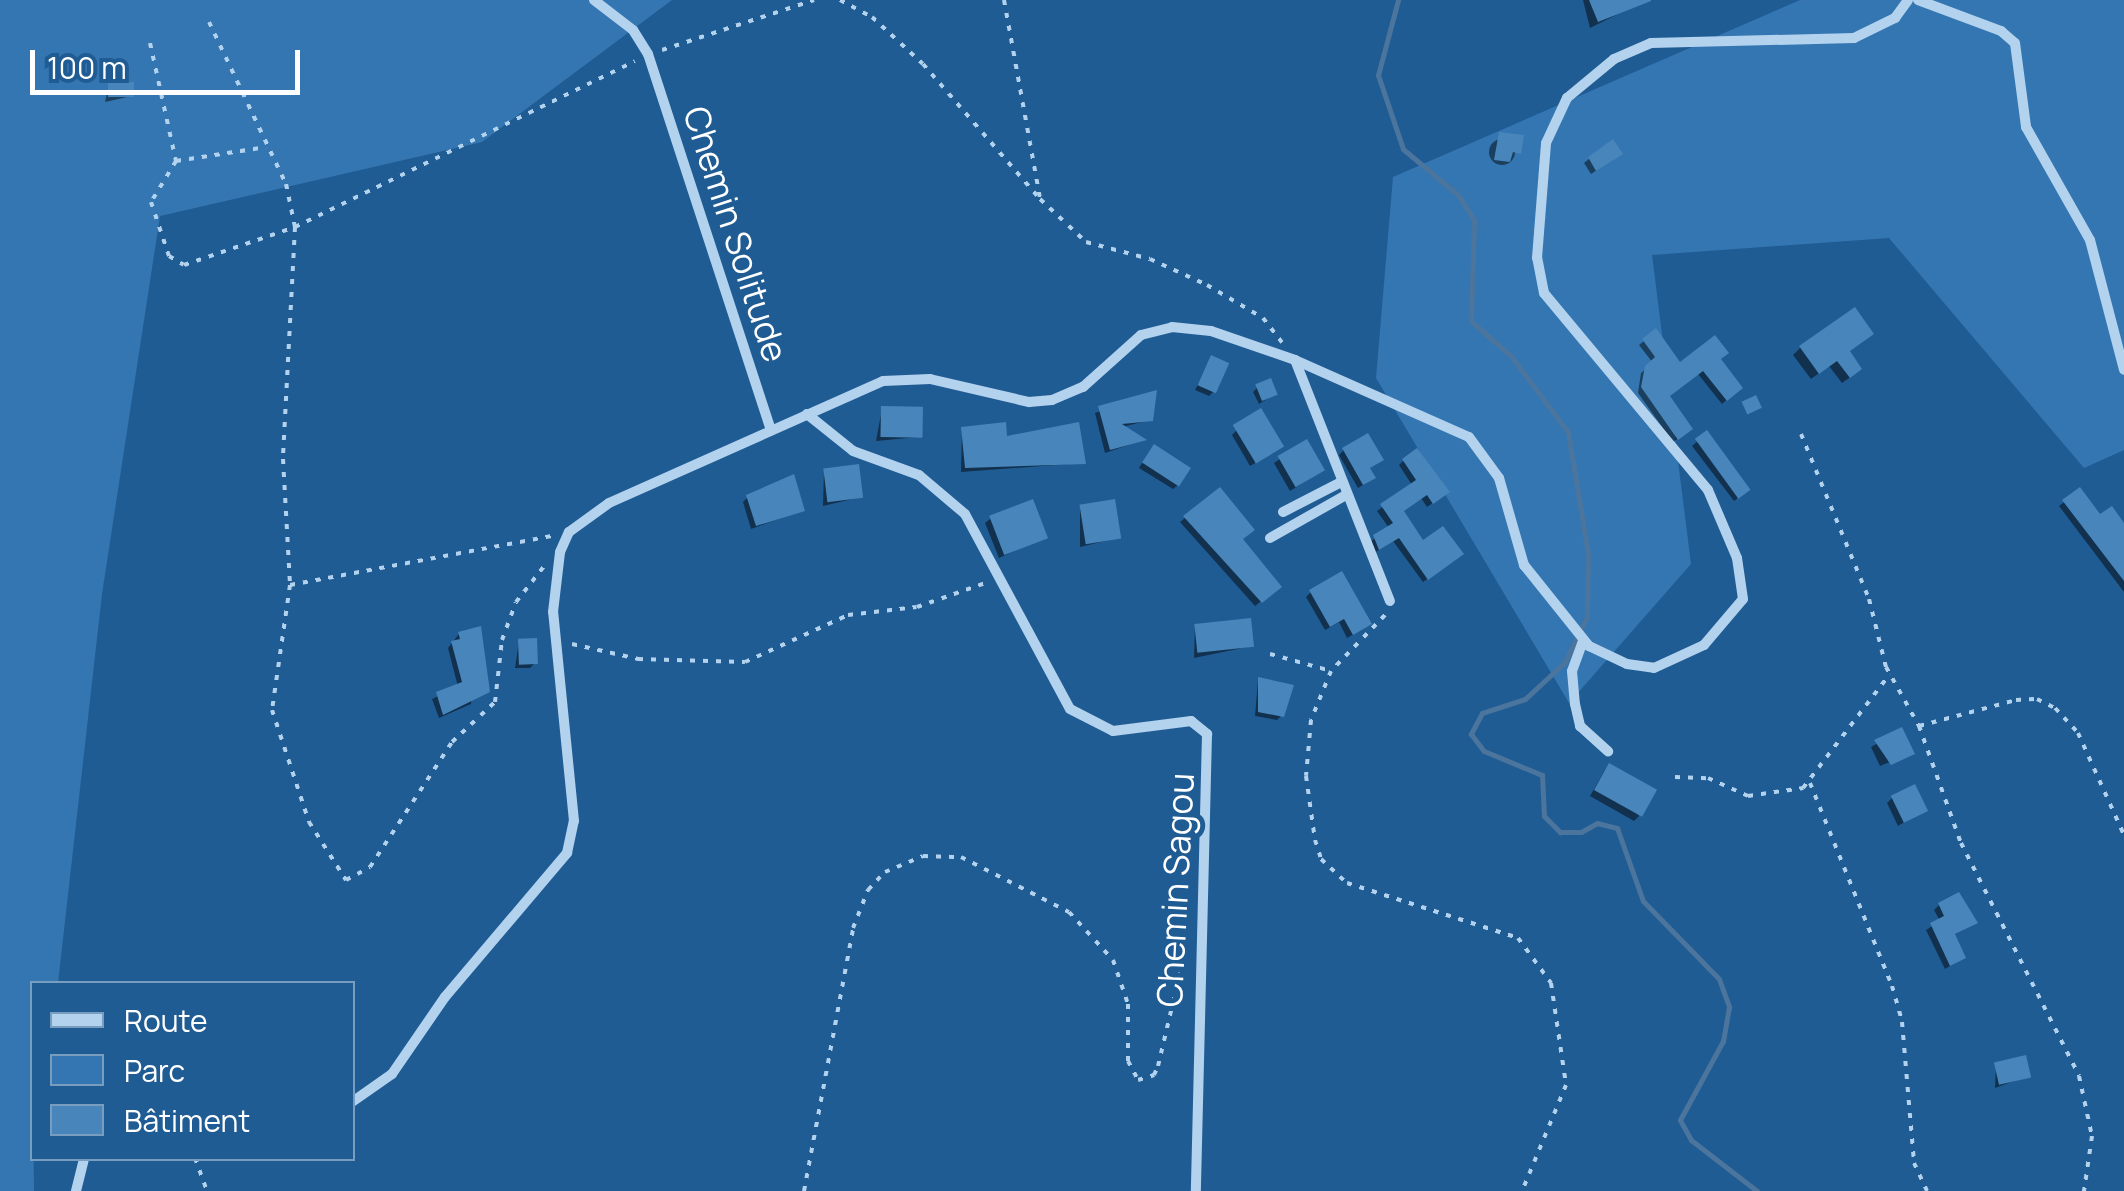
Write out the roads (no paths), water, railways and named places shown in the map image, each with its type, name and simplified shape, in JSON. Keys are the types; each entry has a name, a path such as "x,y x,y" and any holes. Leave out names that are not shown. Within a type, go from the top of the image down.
{"street":[{"name":"Chemin Solitude","path":"594,0 633,30 648,54 771,430"},
{"path":"355,1100 392,1074 445,997 567,853 574,821 555,640 560,552 569,532 609,503 807,414 898,379 1052,400 1083,387 1129,342 1172,327 1211,331 1294,360 1449,425 1478,446 1499,478 1524,565 1583,641 1627,664 1669,665 1722,629 1744,589 1708,490 1544,293 1536,258 1552,125 1591,76 1652,43 1854,38 1895,18 1908,0"},
{"path":"1918,0 2001,31 2015,42 2026,127 2090,240 2124,370"},
{"path":"1294,360 1390,601"},
{"name":"Chemin Sagou","path":"807,414 853,451 944,491 965,514 1070,710 1113,731 1191,721 1207,734 1196,1191"},
{"path":"1283,512 1341,482"},
{"path":"1270,538 1346,494"},
{"path":"1583,641 1572,670 1575,704 1586,735 1608,751"},
{"path":"76,1191 83,1161"}],"waterway":[{"path":"1398,0 1378,75 1403,149 1458,195 1474,220 1471,321 1511,356 1568,432 1588,554 1587,617 1565,662 1525,699 1482,713 1471,734 1484,751 1542,775 1544,816 1560,832 1581,832 1597,823 1617,828 1643,901 1719,979 1729,1007 1723,1041 1680,1120 1691,1140 1757,1191"}]}
